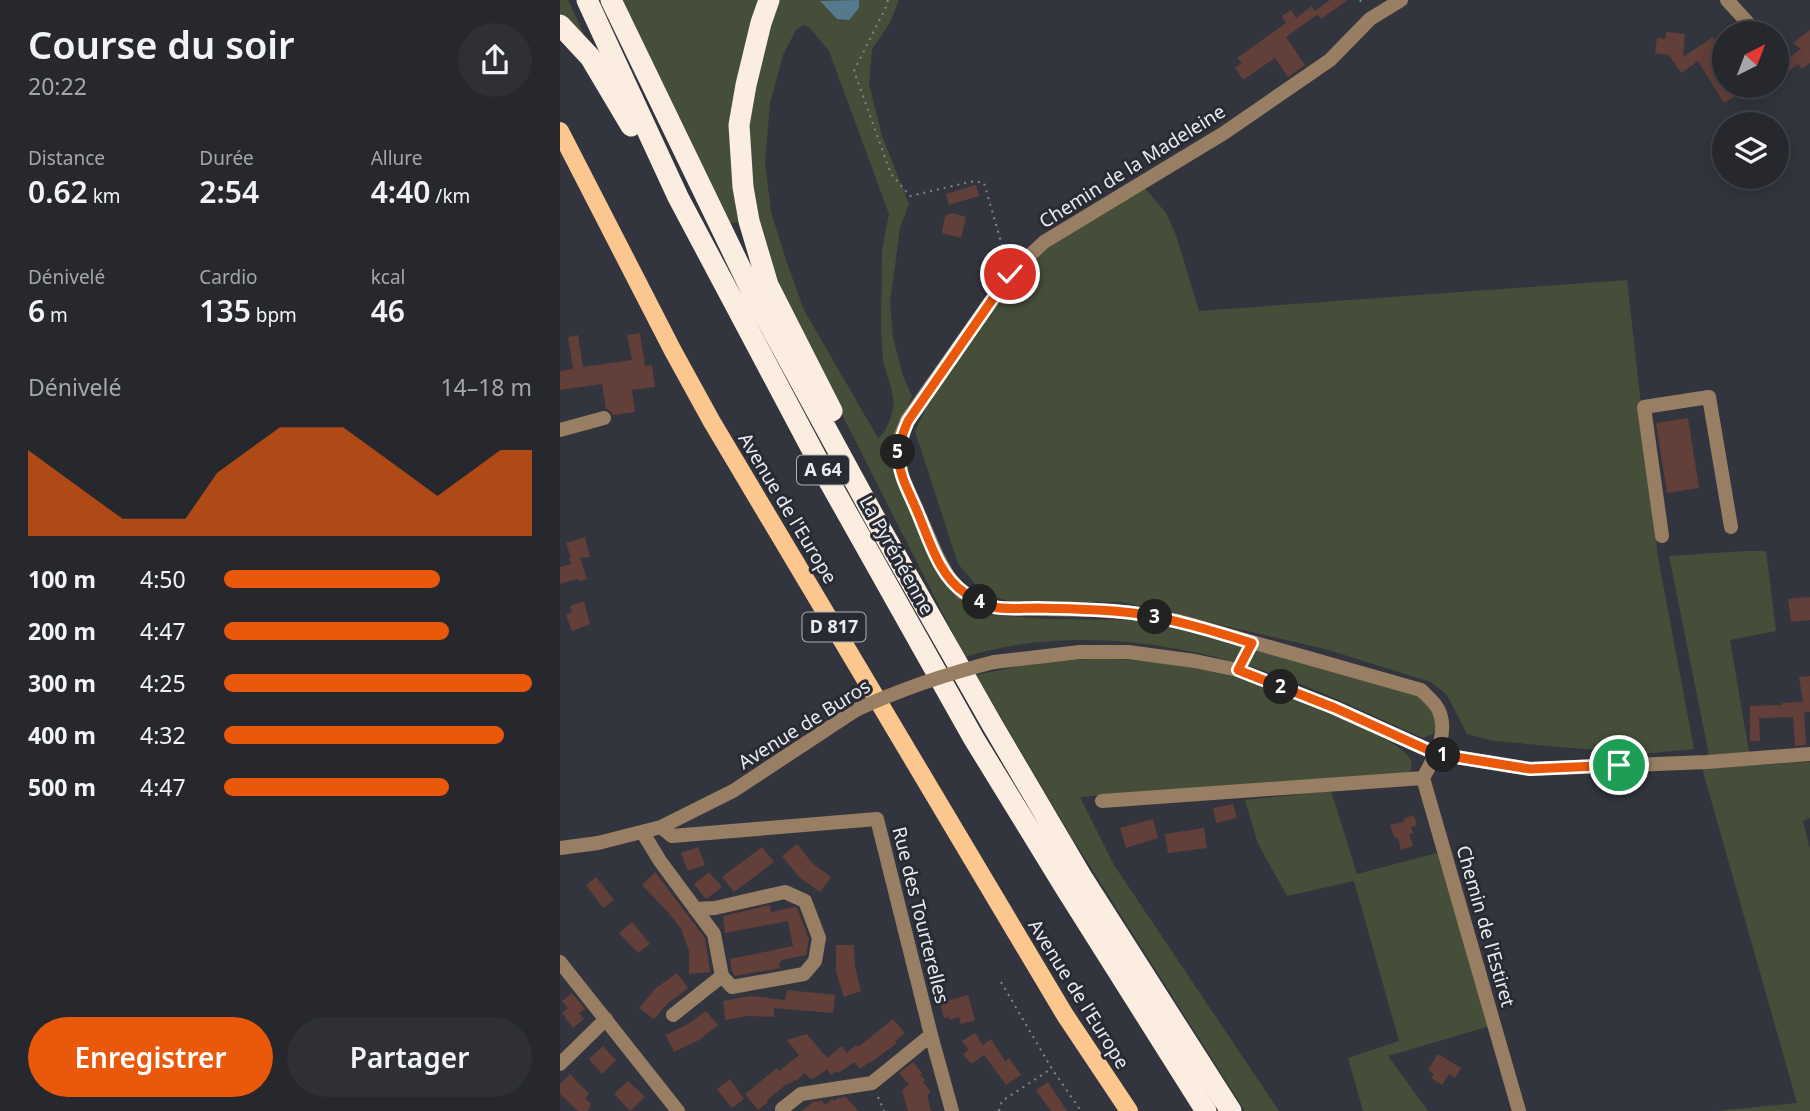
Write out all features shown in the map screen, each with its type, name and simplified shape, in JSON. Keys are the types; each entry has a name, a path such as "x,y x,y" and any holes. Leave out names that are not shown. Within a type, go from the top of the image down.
{"highway":[{"name":"La Pyrénéenne","path":"587,0 678,197 824,474 974,739 1206,1111"},
{"name":"La Pyrénéenne","path":"611,0 754,296 878,524 1083,879 1231,1111"},
{"path":"769,0 746,85 739,125 743,187 749,221 768,285 878,500 878,524"},
{"path":"560,25 590,57 623,110 656,173 678,197"}],"main road":[{"name":"Avenue de l'Europe","path":"560,131 673,351 719,434 1040,974 1129,1111"}],"street":[{"name":"Chemin de la Madeleine","path":"1401,0 1370,19 1330,60 1224,133 1044,242 1010,274 908,421 900,438 898,455 902,476 938,558 948,576 962,592 996,608 1095,610 1178,621 1421,691 1439,709 1443,728 1437,754"},
{"path":"1727,0 1746,21"},
{"path":"1662,536 1644,407 1709,397 1731,527"},
{"path":"560,430 604,418"},
{"name":"Avenue de Buros","path":"560,848 598,843 661,827 733,791 856,710 922,682 994,662 1080,652 1128,652 1195,660 1238,670 1335,708 1437,754 1530,769 1707,762 1810,754"},
{"path":"1102,801 1423,779 1437,754"},
{"name":"Chemin de l'Estiret","path":"1423,779 1519,1111"},
{"name":"Rue des Tourterelles","path":"661,827 672,836 877,819 931,1035 953,1111"},
{"path":"643,833 660,861 695,909 714,934 722,976 732,987 804,974 815,961 819,938 805,901 785,892 715,908 695,909"},
{"path":"707,924 715,908"},
{"path":"560,962 678,1111"},
{"path":"673,1016 722,976"},
{"path":"560,1064 606,1019"},
{"path":"782,1111 801,1094 872,1083 931,1035"}],"path":[{"path":"888,0 854,71 891,174 910,196 974,181 984,183 1010,274"},
{"path":"1001,982 1052,1069 1081,1111"},
{"path":"999,1111 1002,1101 1052,1069"},
{"path":"872,1083 884,1111"}],"green space":[{"path":"560,0 568,0 584,34 560,16"},
{"path":"622,0 760,0 742,56 734,96 741,222 729,223"},
{"path":"777,0 899,0 890,23 872,49 869,84 882,136 909,204 900,228 890,303 893,337 903,376 912,396 888,450 890,464 951,591 982,614 1046,619 1135,620 1175,626 1420,696 1435,717 1434,733 1423,738 1290,680 1212,656 1171,648 1129,642 1045,641 1004,647 965,657 775,278 760,238 745,129","holes":["803,25 810,28 829,51 889,214 882,250 881,331 883,361 894,403 885,431 878,438 804,310 771,212 765,162 770,103 783,55 796,30"]},
{"path":"1143,186 1166,213 1176,235 1199,311 1627,280 1658,557 1694,749 1641,754 1494,741 1467,734 1447,695 1431,682 1325,649 1122,602 1014,603 993,596 978,587 958,564 915,431 927,406 1018,275 1053,240"},
{"path":"1766,551 1776,631 1730,640 1749,752 1709,755 1669,556"},
{"path":"1101,658 1202,669 1260,685 1374,733 1397,746 1411,761 1411,771 1404,776 1080,797 1114,865 1279,1111 1245,1111 1072,838 976,675 1033,663"},
{"path":"1810,762 1810,818 1803,821 1810,849 1810,1111 1716,1111 1797,1103 1702,768"},
{"path":"1331,791 1357,874 1437,853 1490,1026 1388,1056 1428,1111 1363,1111 1348,1058 1399,1041 1354,881 1287,896 1258,844 1245,800"}],"water":[{"path":"859,0 859,8 849,20 837,19 820,1"}],"building":[{"path":"1330,0 1348,0 1321,19 1318,14 1286,37 1305,65 1288,77 1275,58 1243,80 1235,68 1242,63 1237,58 1286,23 1282,16 1291,10 1296,18 1312,6 1315,11"},
{"path":"1810,30 1810,63 1802,69 1798,64 1789,71 1789,58 1801,49 1793,43"},
{"path":"1666,32 1685,34 1683,57 1712,38 1712,84 1698,61 1681,73 1669,55 1655,53 1657,38 1665,39"},
{"path":"976,185 979,196 949,205 946,194"},
{"path":"952,213 966,217 961,238 942,233 945,216"},
{"path":"640,333 645,366 652,365 655,387 632,390 635,412 613,415 606,409 602,384 560,390 560,371 573,369 568,337 578,335 583,367 632,360 627,335"},
{"path":"1688,418 1699,488 1667,493 1656,423"},
{"path":"585,537 590,557 580,558 587,579 560,584 560,567 571,564 566,543"},
{"path":"1810,597 1810,620 1791,622 1788,599"},
{"path":"584,601 590,624 572,631 566,615 572,612 570,606"},
{"path":"1810,676 1810,712 1804,712 1806,745 1795,746 1793,717 1759,718 1760,741 1750,741 1750,706 1803,702 1799,677"},
{"path":"1233,804 1237,818 1216,823 1213,808"},
{"path":"1414,815 1417,825 1411,827 1413,833 1409,834 1413,846 1401,850 1390,825 1404,822 1403,819"},
{"path":"1153,819 1158,838 1126,848 1120,828"},
{"path":"1204,828 1207,848 1168,853 1165,834"},
{"path":"797,844 812,863 831,877 820,892 799,877 782,856"},
{"path":"698,847 705,865 688,871 681,853"},
{"path":"762,847 774,862 734,892 722,877"},
{"path":"655,872 705,938 710,972 689,974 689,951 681,929 642,885"},
{"path":"709,872 722,887 706,899 694,884"},
{"path":"596,877 614,900 603,908 586,885"},
{"path":"770,905 771,912 797,908 809,939 806,955 781,960 780,968 735,976 730,959 793,946 788,921 725,933 723,916"},
{"path":"632,922 650,944 638,953 619,933"},
{"path":"836,945 854,945 855,967 861,991 844,997 836,972"},
{"path":"677,973 688,988 668,1003 654,1019 639,1008 656,988"},
{"path":"787,990 835,995 833,1013 774,1008 774,1017 748,1016 725,1020 723,1001 750,996 785,1000"},
{"path":"572,993 585,1009 579,1013 584,1019 573,1028 562,1013 568,1008 562,1001"},
{"path":"968,995 975,1020 961,1024 959,1017 949,1020 949,1017 944,1018 940,1003"},
{"path":"706,1011 718,1025 699,1040 674,1052 666,1035"},
{"path":"893,1019 905,1033 895,1041 897,1043 860,1069 855,1062 831,1075 827,1069 810,1079 805,1073 796,1081 788,1083 758,1110 745,1094 777,1068 779,1071 799,1055 787,1040 807,1034 827,1058 842,1046 847,1053 856,1045 858,1047"},
{"path":"975,1033 983,1045 991,1039 1005,1061 1009,1058 1021,1075 1006,1085 984,1055 971,1064 963,1054 969,1050 962,1041"},
{"path":"603,1046 616,1060 602,1074 589,1059"},
{"path":"1438,1054 1461,1068 1455,1078 1449,1074 1442,1085 1431,1078 1434,1074 1428,1070"},
{"path":"913,1062 931,1092 927,1095 931,1111 908,1111 902,1090 909,1084 899,1073"},
{"path":"570,1074 589,1094 585,1098 591,1104 588,1111 578,1111 560,1094 560,1084"},
{"path":"730,1079 744,1099 732,1108 717,1089"},
{"path":"628,1081 645,1097 630,1111 614,1094"},
{"path":"1048,1082 1067,1111 1051,1111 1036,1090"},
{"path":"846,1097 858,1111 801,1111 813,1102 822,1101 825,1105 832,1099 834,1101"}],"route":[{"path":"1010,274 908,421 900,438 898,455 902,476 938,558 948,576 962,592 996,608 1133,613 1178,621 1252,643 1238,670 1335,708 1437,754 1530,769 1619,765"}]}
